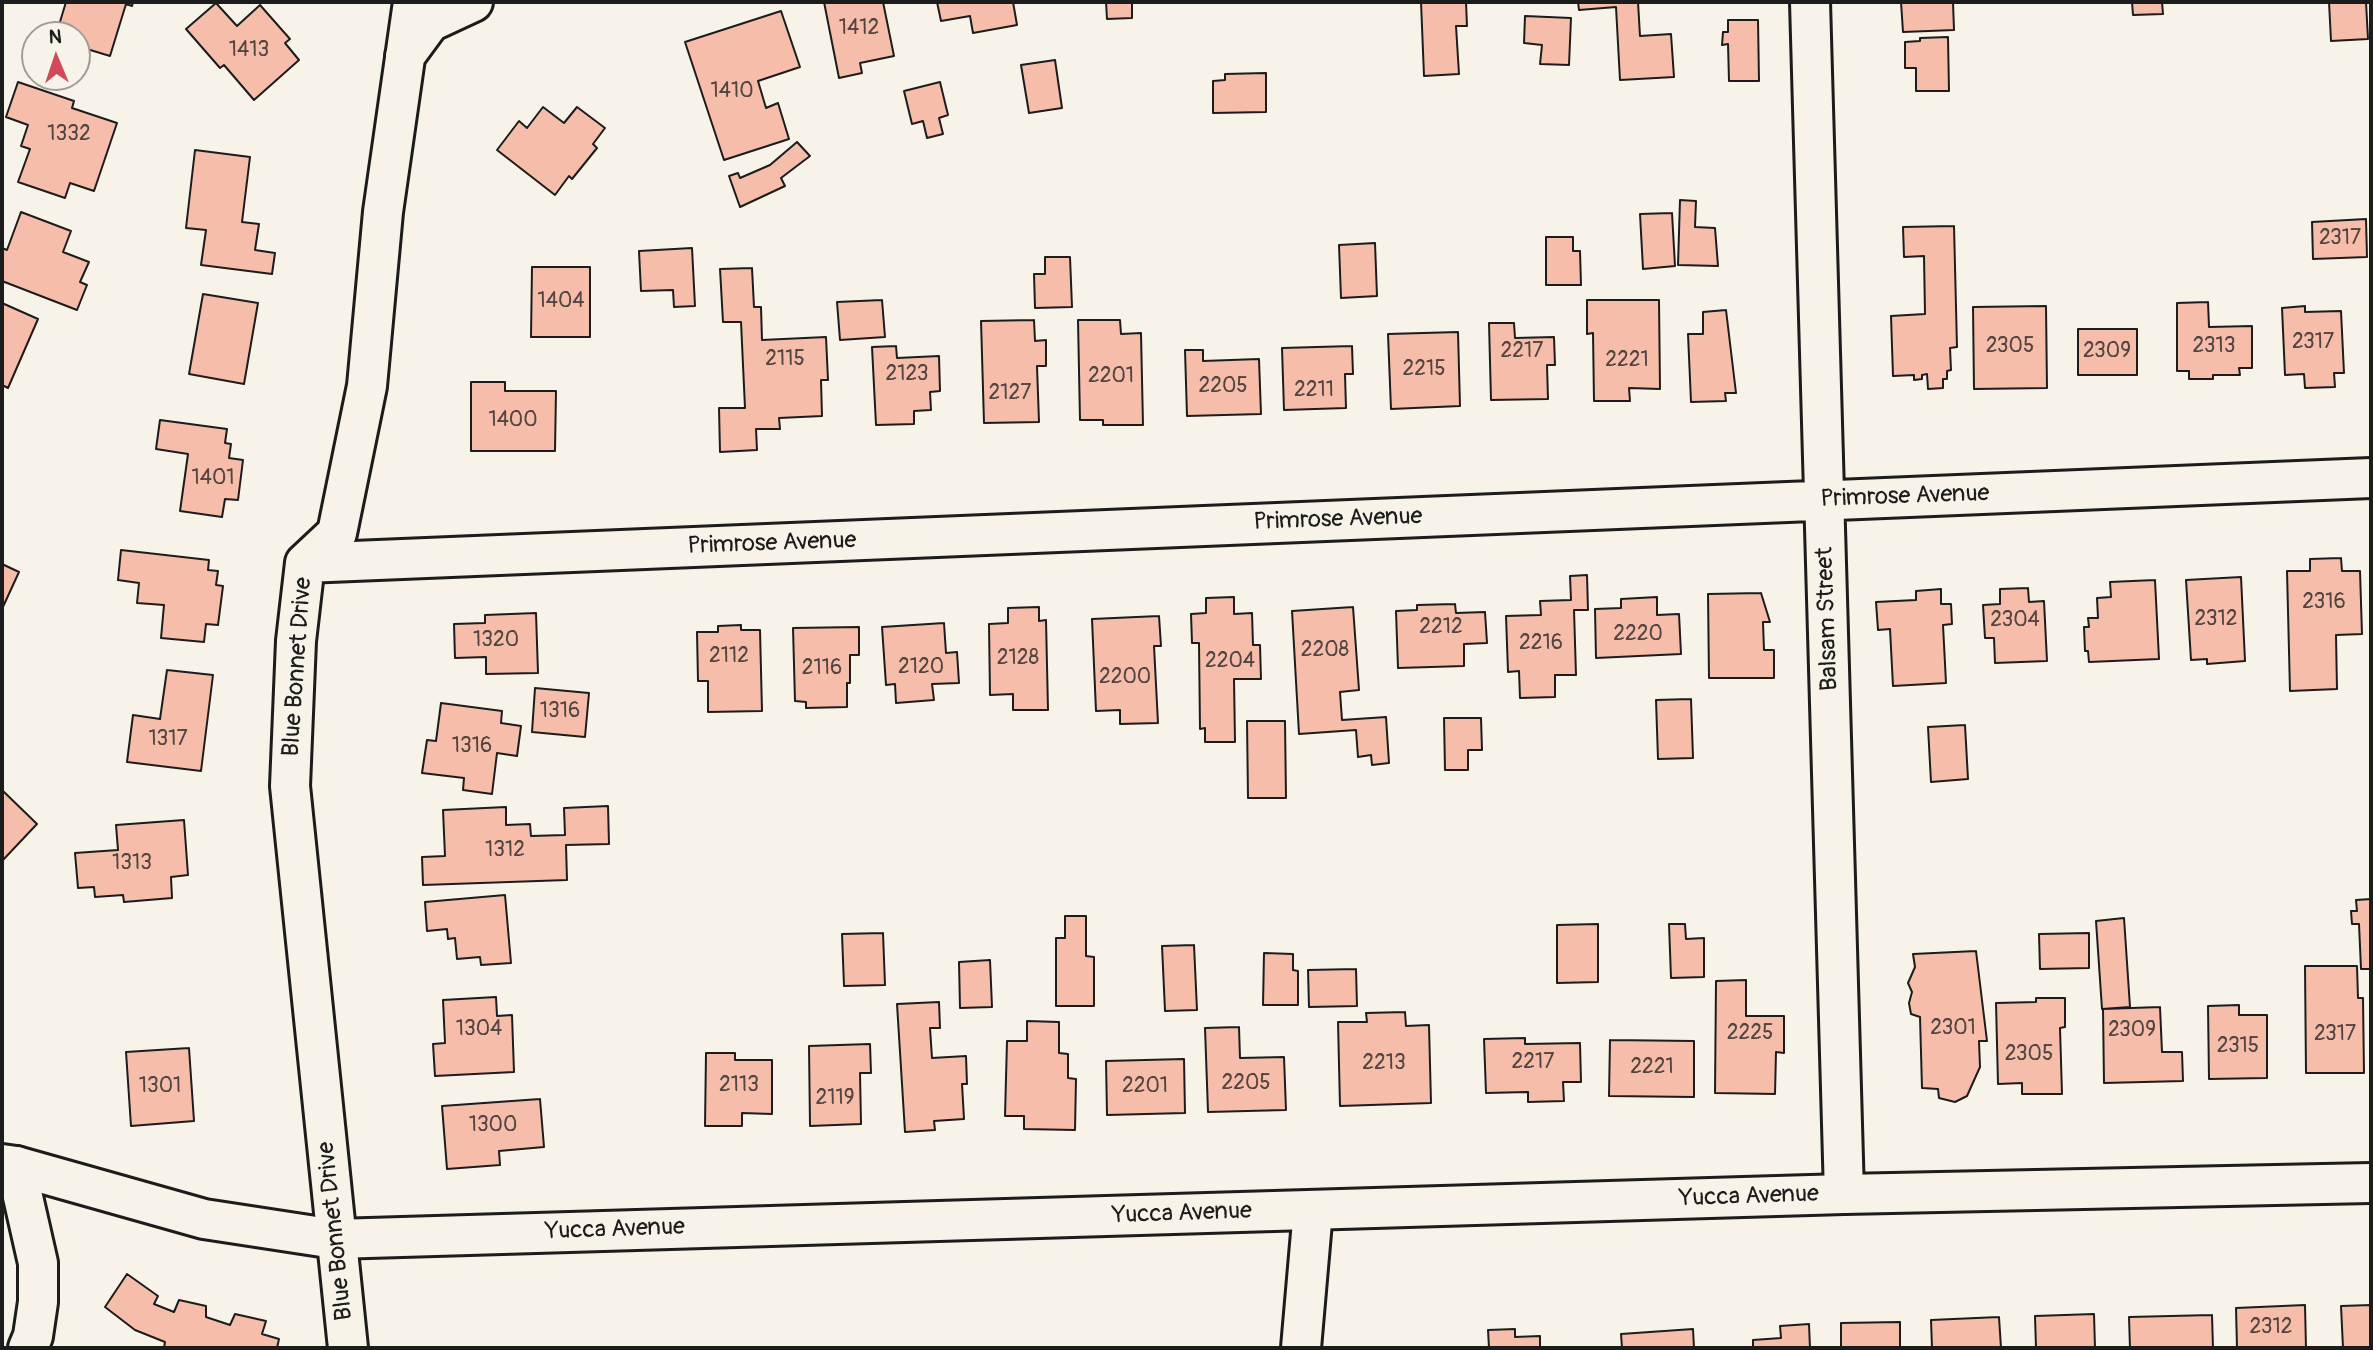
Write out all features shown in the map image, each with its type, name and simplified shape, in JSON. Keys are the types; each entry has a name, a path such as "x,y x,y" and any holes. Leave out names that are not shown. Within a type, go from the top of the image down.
{"street":[{"name":"Blue Bonnet Drive","path":"348,1348 290,786 296,641 305,563 337,533 367,386 383,212 413,2"},
{"path":"404,58 430,22 473,2"},
{"name":"Balsam Street","path":"1810,2 1844,1194"},
{"name":"Primrose Avenue","path":"305,563 2371,478"},
{"path":"9,1165 38,1263 38,1302 29,1348"},
{"name":"Yucca Avenue","path":"9,1165 204,1219 335,1239 1844,1194 2371,1183"},
{"path":"1301,1348 1312,1210"}],"building":[{"path":"66,2 133,2 132,6 126,4 110,56 91,50 91,21 60,21"},
{"path":"824,2 883,2 894,56 860,63 862,73 839,78"},
{"path":"937,2 1013,2 1017,25 973,33 970,16 941,21"},
{"path":"1106,2 1132,2 1132,18 1107,19"},
{"path":"1421,2 1466,2 1467,26 1456,26 1459,74 1424,76"},
{"path":"1578,2 1638,2 1640,36 1671,34 1674,77 1620,80 1616,7 1579,10"},
{"path":"1901,2 1953,2 1954,30 1903,32"},
{"path":"2132,2 2162,2 2163,14 2133,15"},
{"path":"2329,2 2366,2 2368,39 2331,41"},
{"path":"216,3 237,26 260,5 290,39 285,43 299,60 254,100 224,65 220,68 186,29"},
{"path":"781,11 800,67 758,81 766,108 778,103 789,139 724,160 685,42"},
{"path":"1525,16 1571,18 1569,65 1540,64 1542,45 1524,43"},
{"path":"1728,20 1758,20 1759,81 1729,81 1728,44 1722,45 1723,32 1728,32"},
{"path":"1948,37 1949,91 1916,91 1916,68 1905,68 1905,42 1920,41 1920,38"},
{"path":"1055,60 1062,108 1029,113 1021,65"},
{"path":"1266,73 1266,112 1213,113 1213,81 1225,80 1225,74"},
{"path":"18,82 21,83 21,91 45,91 74,101 72,108 117,123 94,191 70,183 65,198 18,182 30,149 21,146 28,125 6,117"},
{"path":"940,82 948,115 939,118 943,134 927,138 923,121 912,124 904,91"},
{"path":"543,107 564,123 577,107 605,128 593,144 597,148 572,179 569,176 555,195 497,150 519,121 527,128"},
{"path":"797,142 810,156 781,178 785,186 740,207 729,176 738,173 740,178 770,165"},
{"path":"195,150 250,157 242,222 259,224 255,250 275,253 272,274 201,265 206,230 186,228"},
{"path":"1680,200 1696,201 1695,227 1715,228 1718,266 1678,265"},
{"path":"21,212 71,231 63,252 89,262 80,282 87,285 77,310 2,281 2,248 7,250"},
{"path":"1672,213 1675,266 1643,269 1640,214"},
{"path":"2366,219 2367,257 2313,259 2312,222"},
{"path":"1954,226 1957,347 1950,348 1951,370 1947,371 1947,379 1943,379 1943,388 1928,389 1927,374 1922,375 1922,379 1914,380 1914,375 1893,376 1891,316 1925,314 1924,256 1904,257 1903,227"},
{"path":"1546,237 1573,237 1573,251 1580,251 1581,285 1546,285"},
{"path":"1375,243 1377,296 1341,298 1339,245"},
{"path":"692,248 695,306 674,307 673,290 641,291 639,251"},
{"path":"1045,257 1070,257 1072,307 1035,308 1034,274 1045,274"},
{"path":"532,267 590,267 590,337 531,337"},
{"path":"752,268 754,307 761,307 762,340 826,337 828,380 821,380 822,416 779,418 780,429 756,429 757,450 720,452 719,408 745,408 741,322 723,322 720,269"},
{"path":"203,294 258,303 244,384 189,374"},
{"path":"882,300 885,337 840,340 837,302"},
{"path":"1587,300 1659,300 1660,389 1629,388 1630,401 1594,401 1593,333 1587,334"},
{"path":"2208,302 2209,327 2252,326 2252,368 2239,368 2240,375 2213,375 2213,379 2189,379 2189,371 2177,371 2177,303"},
{"path":"2,303 38,319 8,388 2,385"},
{"path":"2046,306 2047,388 1974,389 1973,307"},
{"path":"2305,306 2305,312 2341,311 2344,373 2334,373 2335,387 2305,388 2304,374 2285,375 2282,308"},
{"path":"1726,310 1736,393 1725,393 1726,401 1691,402 1688,334 1703,334 1703,312"},
{"path":"1034,320 1035,341 1046,340 1046,366 1037,366 1039,422 984,423 981,321"},
{"path":"1078,320 1120,320 1121,334 1141,333 1143,425 1103,425 1103,420 1080,420"},
{"path":"1489,323 1514,323 1515,338 1554,337 1555,365 1547,365 1548,399 1491,400"},
{"path":"2078,329 2137,329 2137,375 2078,375"},
{"path":"1458,332 1460,406 1391,409 1388,334"},
{"path":"896,346 897,358 939,356 940,391 930,392 931,410 914,411 914,424 876,425 872,347"},
{"path":"1352,346 1353,374 1345,374 1346,408 1284,410 1282,348"},
{"path":"1185,350 1203,350 1203,361 1259,359 1261,414 1187,416"},
{"path":"471,382 505,382 505,391 556,391 555,451 471,451"},
{"path":"160,420 227,429 225,443 231,444 229,458 243,460 238,500 225,499 222,517 180,511 188,454 156,449"},
{"path":"121,550 209,560 208,570 218,571 216,585 223,586 218,625 206,624 204,642 161,638 164,605 137,603 139,583 118,580"},
{"path":"2341,558 2342,571 2360,571 2362,634 2336,635 2337,689 2290,691 2287,571 2310,571 2310,559"},
{"path":"2,564 19,572 2,609"},
{"path":"1587,575 1588,610 1574,610 1576,675 1555,675 1555,697 1520,698 1519,671 1508,672 1506,616 1541,615 1540,601 1571,600 1570,576"},
{"path":"2241,577 2245,661 2207,664 2207,659 2191,660 2186,580"},
{"path":"2155,580 2159,659 2089,662 2088,651 2085,651 2084,627 2089,627 2088,618 2098,618 2097,598 2111,597 2110,582"},
{"path":"2028,588 2029,602 2044,601 2047,661 1995,663 1994,638 1985,638 1983,605 2000,604 2000,589"},
{"path":"1941,589 1941,604 1951,604 1952,624 1943,625 1946,683 1893,686 1890,629 1878,630 1876,602 1916,600 1916,591"},
{"path":"1761,593 1770,622 1763,622 1764,650 1774,650 1774,678 1709,678 1708,594"},
{"path":"1234,597 1234,614 1252,613 1253,645 1260,645 1261,679 1234,679 1235,742 1205,742 1205,728 1200,729 1199,643 1192,643 1191,614 1206,613 1206,598"},
{"path":"1657,597 1657,615 1679,614 1681,654 1596,658 1595,609 1621,608 1621,599"},
{"path":"1455,604 1456,613 1485,612 1487,643 1464,644 1464,666 1398,668 1396,611 1417,610 1417,605"},
{"path":"1039,607 1039,621 1046,620 1048,710 1013,710 1013,694 990,695 989,624 1008,623 1008,608"},
{"path":"1353,607 1359,690 1340,692 1342,720 1386,717 1389,763 1372,765 1371,755 1358,757 1356,730 1299,734 1292,611"},
{"path":"536,613 538,673 486,674 486,657 455,658 454,624 485,623 485,615"},
{"path":"1159,616 1161,646 1154,646 1158,723 1120,724 1120,710 1096,711 1092,619"},
{"path":"944,623 946,653 957,652 959,683 932,684 934,700 896,703 895,684 886,685 882,627"},
{"path":"741,625 741,630 760,630 762,711 708,712 708,681 698,681 697,632 718,632 718,626"},
{"path":"859,627 859,655 850,655 847,707 806,708 806,702 795,701 793,628"},
{"path":"167,670 213,675 201,771 127,762 133,715 160,719"},
{"path":"535,688 589,693 585,737 532,732"},
{"path":"1691,699 1693,758 1658,759 1656,700"},
{"path":"441,703 502,711 501,723 521,726 517,756 497,753 492,794 463,790 464,778 422,773 427,740 436,741"},
{"path":"1444,718 1481,718 1482,750 1468,750 1468,770 1445,770"},
{"path":"1247,721 1285,721 1286,798 1248,798"},
{"path":"1965,725 1968,779 1931,782 1928,727"},
{"path":"2,790 37,824 2,861"},
{"path":"608,806 609,844 566,845 567,880 423,885 422,857 445,856 443,810 506,807 506,825 530,824 531,836 565,835 564,808"},
{"path":"184,820 188,875 171,877 172,898 124,902 123,895 95,897 94,887 78,888 75,853 118,850 116,825"},
{"path":"505,895 511,963 481,965 480,957 457,959 455,938 448,939 447,929 427,931 425,902"},
{"path":"2371,899 2371,969 2361,969 2359,924 2352,924 2351,911 2357,911 2356,900"},
{"path":"1065,916 1086,916 1086,956 1094,957 1094,1006 1056,1006 1056,938 1065,938"},
{"path":"2124,918 2130,1007 2102,1009 2096,921"},
{"path":"1598,924 1598,982 1557,983 1557,925"},
{"path":"1669,924 1685,924 1686,939 1704,938 1704,977 1671,978"},
{"path":"883,933 885,985 844,986 842,934"},
{"path":"2089,933 2089,968 2040,969 2039,934"},
{"path":"1194,945 1197,1010 1165,1011 1162,946"},
{"path":"1976,951 1987,1041 1979,1041 1980,1067 1967,1096 1955,1102 1939,1098 1938,1089 1922,1088 1920,1017 1911,1014 1909,1003 1912,992 1908,983 1915,967 1913,954"},
{"path":"1264,953 1293,954 1293,970 1298,971 1298,1005 1263,1005"},
{"path":"990,960 992,1007 960,1008 959,962"},
{"path":"2305,966 2357,966 2358,998 2363,998 2364,1073 2306,1073"},
{"path":"1356,969 1357,1006 1309,1007 1308,970"},
{"path":"1746,980 1746,1016 1784,1016 1784,1053 1776,1052 1775,1094 1715,1093 1716,981"},
{"path":"496,997 497,1016 512,1015 514,1072 435,1076 433,1044 445,1043 443,1000"},
{"path":"2036,998 2065,998 2065,1027 2060,1028 2062,1094 2022,1094 2022,1083 1998,1084 1996,1003 2036,1002"},
{"path":"939,1002 940,1028 930,1028 932,1058 966,1056 967,1084 962,1084 964,1119 934,1121 935,1130 905,1132 897,1004"},
{"path":"2239,1005 2239,1015 2267,1015 2267,1078 2209,1079 2208,1006"},
{"path":"2160,1007 2162,1052 2182,1052 2183,1081 2104,1083 2103,1009"},
{"path":"1405,1012 1406,1026 1429,1025 1431,1103 1340,1106 1338,1022 1367,1022 1366,1013"},
{"path":"1027,1021 1059,1022 1059,1053 1068,1054 1068,1078 1076,1079 1075,1130 1024,1129 1024,1116 1005,1116 1007,1041 1027,1041"},
{"path":"1239,1027 1240,1058 1284,1057 1286,1110 1208,1112 1205,1028"},
{"path":"1525,1038 1525,1044 1580,1043 1581,1082 1563,1082 1564,1101 1528,1102 1528,1092 1486,1093 1484,1039"},
{"path":"1610,1040 1694,1041 1694,1097 1609,1096"},
{"path":"870,1044 871,1073 860,1073 861,1124 810,1126 809,1046"},
{"path":"189,1048 194,1121 131,1126 126,1052"},
{"path":"706,1053 735,1053 735,1060 772,1060 772,1114 742,1113 742,1126 705,1126"},
{"path":"1184,1059 1185,1113 1107,1115 1106,1061"},
{"path":"540,1099 544,1147 499,1151 500,1165 447,1169 442,1106"},
{"path":"127,1274 158,1296 154,1304 174,1312 179,1300 206,1306 206,1317 230,1325 235,1314 266,1321 262,1334 279,1339 277,1348 164,1348 165,1342 135,1330 105,1307"},
{"path":"2305,1305 2306,1348 2237,1348 2236,1308"},
{"path":"2371,1305 2371,1348 2343,1348 2341,1306"},
{"path":"2094,1314 2095,1348 2036,1348 2035,1316"},
{"path":"2212,1315 2213,1348 2130,1348 2129,1317"},
{"path":"1999,1317 2001,1348 1932,1348 1931,1320"},
{"path":"1900,1322 1900,1348 1841,1348 1841,1323"},
{"path":"1809,1324 1810,1348 1753,1348 1753,1340 1781,1338 1780,1326"},
{"path":"1515,1329 1515,1337 1540,1336 1540,1348 1489,1348 1488,1330"},
{"path":"1693,1329 1694,1348 1622,1348 1621,1334"}]}
